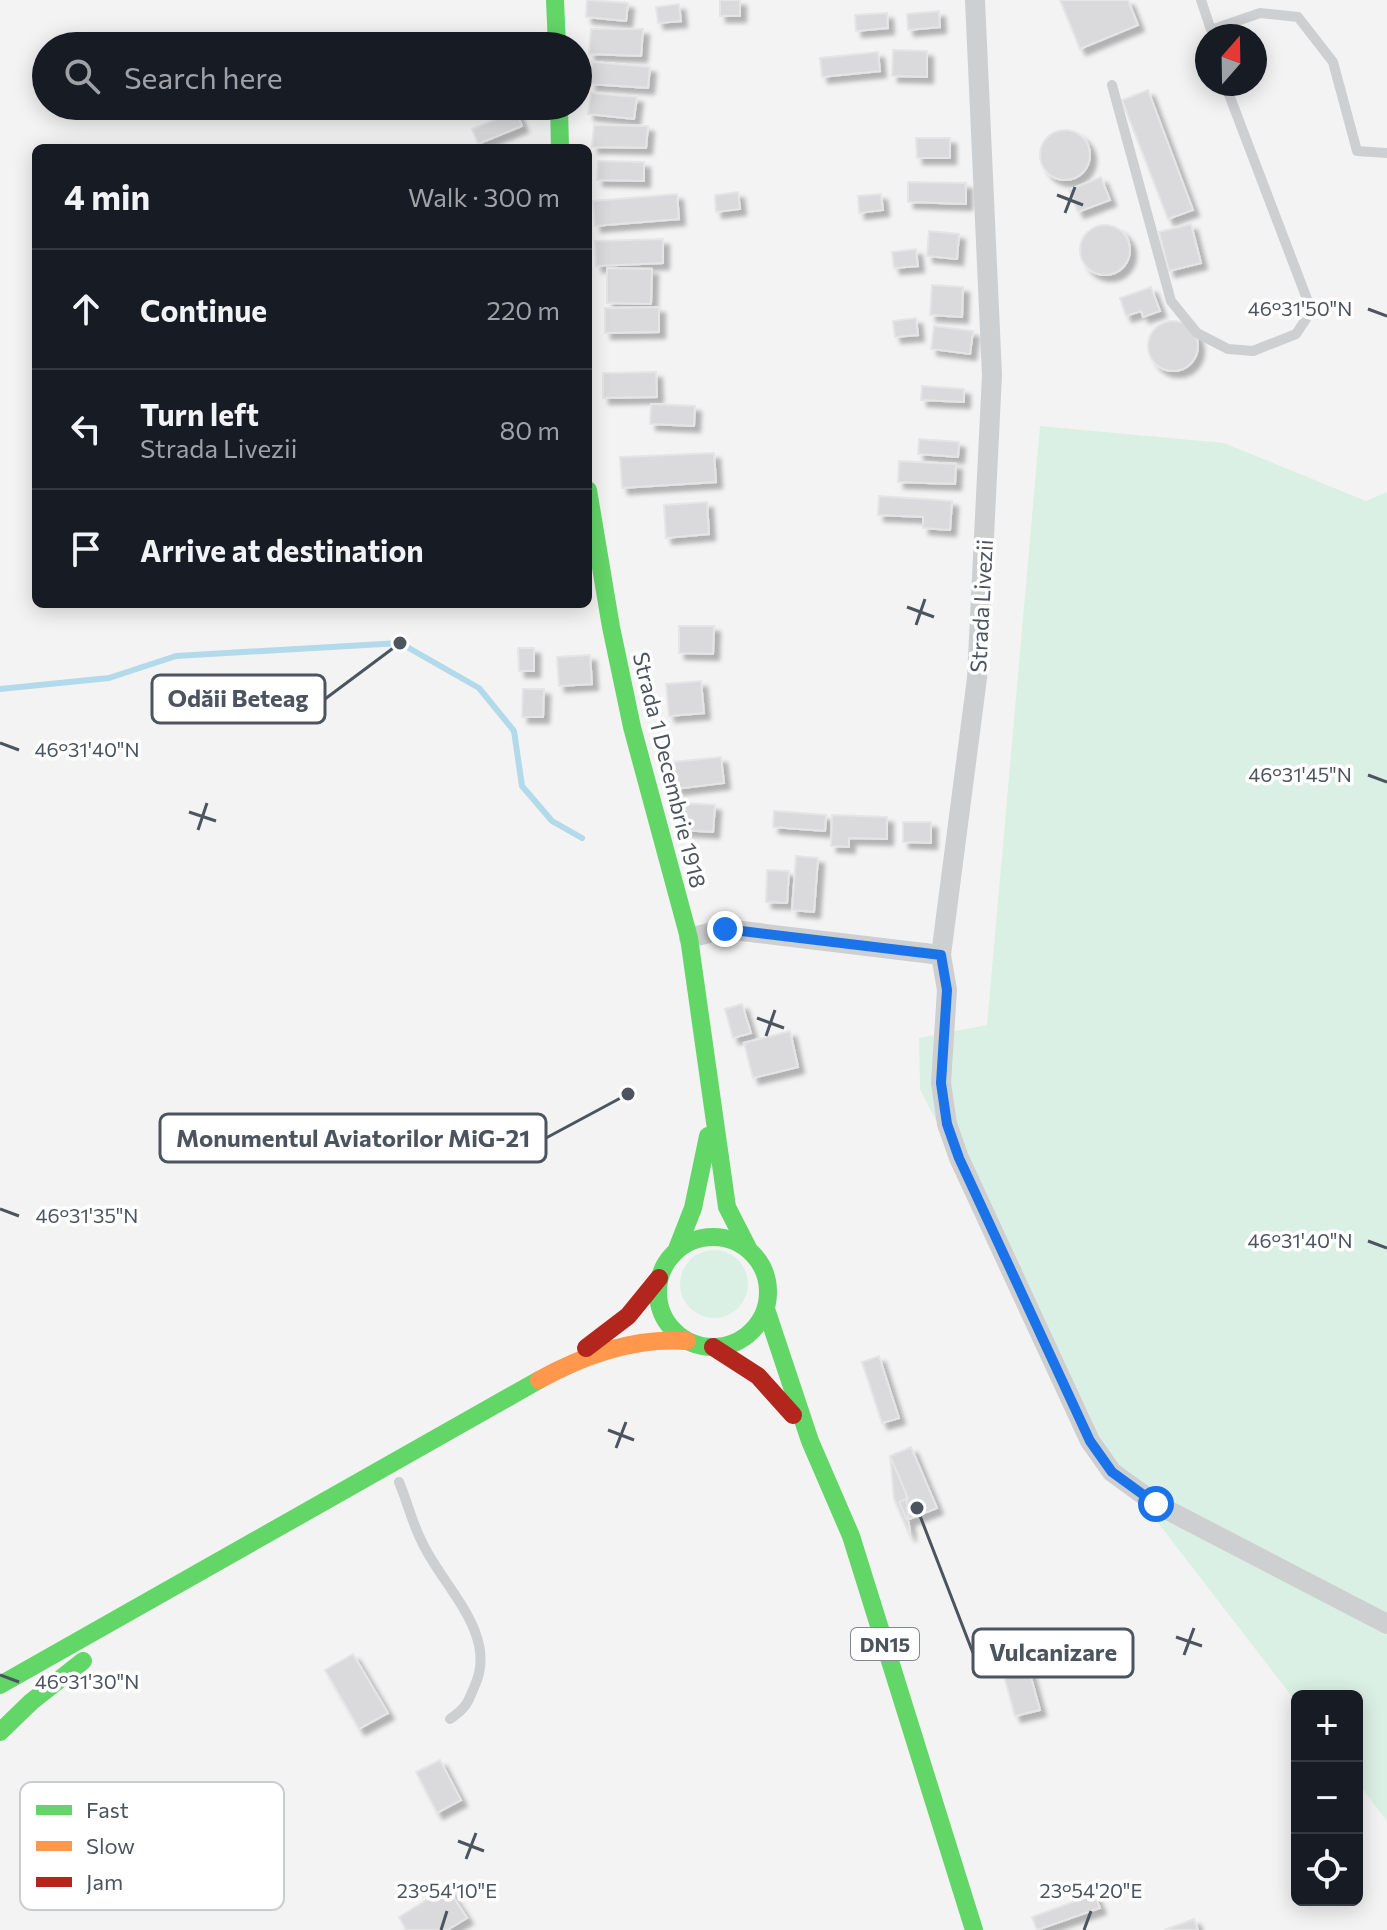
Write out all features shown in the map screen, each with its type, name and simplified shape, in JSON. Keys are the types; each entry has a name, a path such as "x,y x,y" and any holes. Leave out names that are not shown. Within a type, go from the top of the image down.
{"main road":[{"path":"555,0 556,32"},
{"path":"559,120 560,144"},
{"name":"Strada 1 Decembrie 1918","path":"592,514 632,727 689,938 709,1060 712,1109 727,1207 748,1248"},
{"name":"Strada 1 Decembrie 1918","path":"677,1249 693,1208 712,1109"},
{"path":"677,1249 694,1239 712,1236 731,1239 748,1248"},
{"name":"DN15","path":"748,1248 767,1276 769,1292 766,1309 810,1441 851,1536 974,1930"},
{"name":"DN15","path":"659,1278 669,1257 677,1249"},
{"path":"659,1278 658,1297 663,1315 673,1330 687,1341"},
{"path":"0,1685 558,1369 628,1316 659,1278"},
{"path":"713,1347 746,1337 759,1324 766,1309"},
{"path":"558,1369 633,1342 657,1338 687,1341"},
{"name":"DN15","path":"687,1341 713,1347 735,1358 765,1382 779,1395 810,1441"},
{"path":"392,1486 414,1450"},
{"path":"73,1622 201,1552 414,1450"},
{"path":"0,1732 72,1668 162,1615"}],"street":[{"name":"Strada Livezii","path":"975,0 992,375 977,678 941,955 947,990 941,1083 947,1124 959,1158 1090,1441 1112,1472 1156,1504 1387,1624"},
{"path":"689,938 725,929 941,955"}],"lane":[{"path":"1201,0 1209,24"},
{"path":"1234,24 1260,13 1298,17 1333,62 1357,151 1387,153"},
{"path":"1112,85 1171,301 1197,333 1228,349 1253,351 1296,334 1306,319 1307,299 1230,96"},
{"path":"392,1486 475,1631 480,1648 478,1679 465,1708 450,1719"}],"green space":[{"path":"1040,426 1224,443 1366,501 1387,492 1387,1821 1363,1790 1363,1690 1291,1690 1291,1695 1104,1453 920,1089 919,1038 987,1025"},
{"path":"707,1250 721,1250 733,1255 743,1265 748,1284 743,1303 733,1313 721,1318 707,1318 695,1313 685,1303 680,1291 680,1277 685,1265 695,1255"}],"building":[{"path":"587,0 628,3 626,21 586,17"},
{"path":"720,0 740,0 740,16 720,16"},
{"path":"1060,0 1128,0 1138,25 1080,49"},
{"path":"679,4 681,21 658,23 656,7"},
{"path":"939,11 940,27 908,30 907,14"},
{"path":"887,13 888,28 856,31 855,15"},
{"path":"591,29 643,29 641,56 592,54"},
{"path":"893,50 927,51 927,77 892,76"},
{"path":"878,52 880,71 822,77 820,58"},
{"path":"592,62 650,67 648,88 592,84"},
{"path":"1148,90 1193,210 1168,219 1122,100"},
{"path":"592,93 637,97 634,119 592,114"},
{"path":"494,120 520,120 522,126 478,144 472,129"},
{"path":"594,125 648,126 646,148 592,147"},
{"path":"1065,130 1082,138 1090,155 1082,172 1065,180 1048,172 1040,155 1048,138"},
{"path":"916,138 950,138 950,158 917,158"},
{"path":"598,161 644,162 644,181 597,180"},
{"path":"1101,177 1110,200 1078,212 1069,190"},
{"path":"908,182 966,183 966,204 908,202"},
{"path":"738,192 740,209 716,212 715,195"},
{"path":"677,194 679,219 595,226 593,201"},
{"path":"881,194 883,210 859,213 858,196"},
{"path":"1191,224 1201,263 1169,271 1159,232"},
{"path":"1105,225 1122,233 1130,250 1122,267 1105,275 1088,267 1080,250 1088,233"},
{"path":"929,231 959,234 957,259 927,256"},
{"path":"663,239 663,263 596,266 595,241"},
{"path":"916,249 918,266 894,268 892,252"},
{"path":"607,268 652,269 651,304 607,303"},
{"path":"932,285 963,287 962,317 930,315"},
{"path":"1151,287 1160,311 1143,317 1141,311 1126,316 1120,298"},
{"path":"659,307 659,332 605,333 605,308"},
{"path":"916,318 918,335 895,337 893,321"},
{"path":"1173,321 1190,329 1198,346 1190,363 1173,371 1156,363 1148,346 1156,329"},
{"path":"934,326 973,331 970,354 931,349"},
{"path":"656,372 657,397 603,398 603,373"},
{"path":"922,386 964,389 964,402 921,400"},
{"path":"651,404 695,406 694,426 650,424"},
{"path":"919,439 959,442 958,457 918,454"},
{"path":"714,453 716,482 622,488 620,457"},
{"path":"899,461 956,464 955,484 898,482"},
{"path":"879,496 952,501 950,530 923,528 923,517 878,515"},
{"path":"707,502 709,534 666,538 664,505"},
{"path":"679,626 714,626 713,654 679,653"},
{"path":"518,648 534,648 534,671 519,671"},
{"path":"590,655 592,684 559,686 557,657"},
{"path":"701,681 704,713 669,716 666,684"},
{"path":"523,689 544,689 543,717 522,717"},
{"path":"721,757 724,783 676,789 673,762"},
{"path":"683,803 715,805 713,832 681,830"},
{"path":"774,811 826,815 825,831 773,827"},
{"path":"832,815 887,817 887,839 849,838 849,847 831,846"},
{"path":"903,822 931,822 931,843 903,842"},
{"path":"796,856 818,858 814,912 792,910"},
{"path":"767,870 789,871 787,903 766,902"},
{"path":"742,1004 751,1033 733,1038 725,1009"},
{"path":"790,1031 798,1067 753,1078 744,1043"},
{"path":"879,1356 899,1418 882,1423 862,1362"},
{"path":"911,1447 937,1508 907,1520 899,1502 908,1498 890,1456"},
{"path":"890,1456 906,1493 910,1536 894,1499"},
{"path":"353,1654 388,1713 359,1729 325,1670"},
{"path":"1029,1670 1040,1710 1015,1716 1004,1676"},
{"path":"440,1760 461,1800 437,1813 416,1772"},
{"path":"447,1887 467,1918 447,1930 406,1930 399,1917"},
{"path":"1094,1894 1100,1908 1037,1930 1032,1917"},
{"path":"1194,1919 1198,1930 1164,1930"}],"waterway":[{"path":"0,689 109,678 176,656 400,643 479,688 514,731 522,786 552,821 582,838"}],"traffic: fast":[{"path":"555,0 556,32"},
{"path":"559,120 560,144"},
{"path":"592,514 632,727 689,938 727,1207 748,1248"},
{"path":"677,1249 693,1208 708,1136"},
{"path":"713,1237 734,1241 752,1253 764,1271 768,1292 764,1313 752,1331 734,1343 713,1347 692,1343 674,1331 662,1313 658,1292 662,1271 674,1253 692,1241 713,1237"},
{"path":"766,1309 810,1441 851,1536 974,1930"},
{"path":"0,1685 539,1380"},
{"path":"0,1732 31,1702 83,1661"}],"traffic: slow":[{"path":"539,1380 610,1350 648,1342 687,1341"}],"traffic: jam":[{"path":"586,1348 628,1316 659,1278"},
{"path":"713,1347 758,1376 793,1415"}],"place":[{"name":"Odăii Beteag","path":"400,643"},
{"name":"Monumentul Aviatorilor MiG-21","path":"628,1094"},
{"name":"Vulcanizare","path":"917,1508"}],"route":[{"path":"725,929 941,955 947,990 941,1083 947,1124 959,1158 1090,1441 1112,1472 1156,1504"}]}
